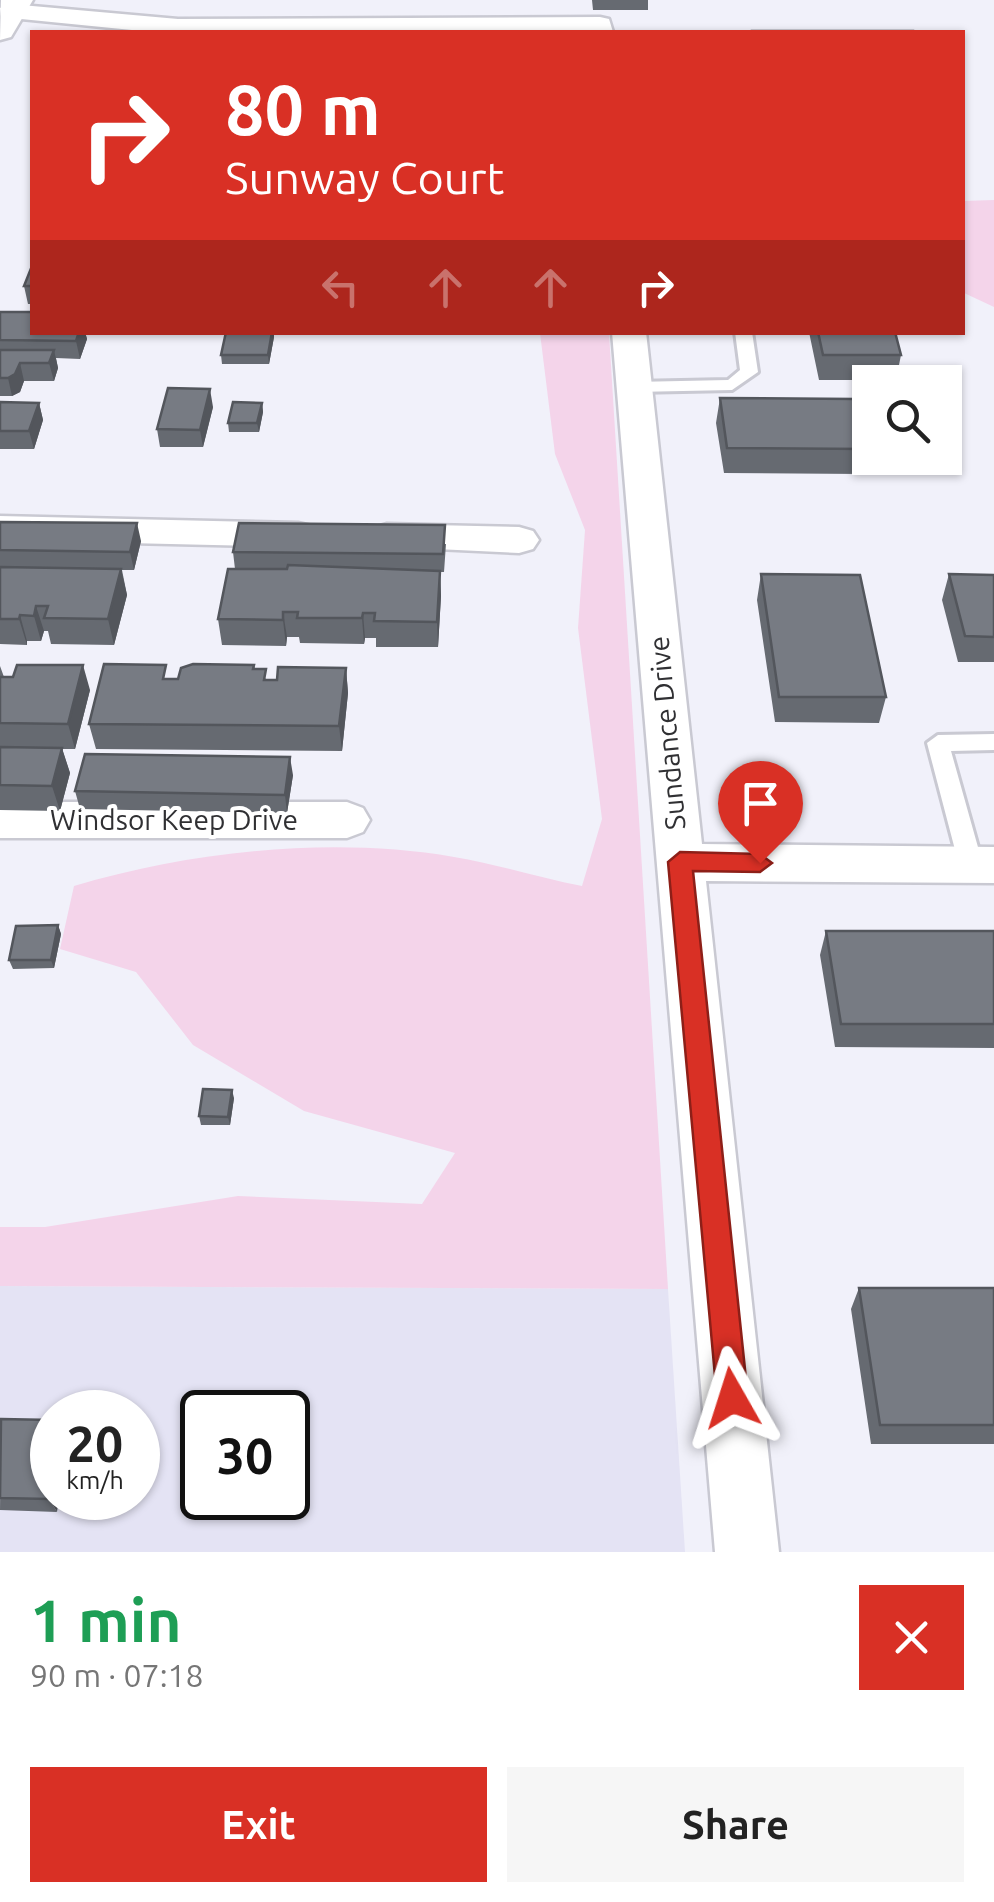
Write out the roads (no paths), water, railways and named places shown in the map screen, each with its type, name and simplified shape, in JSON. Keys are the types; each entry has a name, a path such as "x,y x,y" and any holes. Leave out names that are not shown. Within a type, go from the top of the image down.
{"street":[{"path":"9,14 178,27 534,29 600,25 600,30"},
{"name":"Sundance Drive","path":"629,335 747,1552"},
{"path":"0,528 519,540"},
{"name":"Windsor Keep Drive","path":"0,820 348,820"},
{"path":"680,862 982,865"}],"lane":[{"path":"634,387 732,385 749,372 743,335"},
{"path":"982,865 938,742 994,742"}]}
